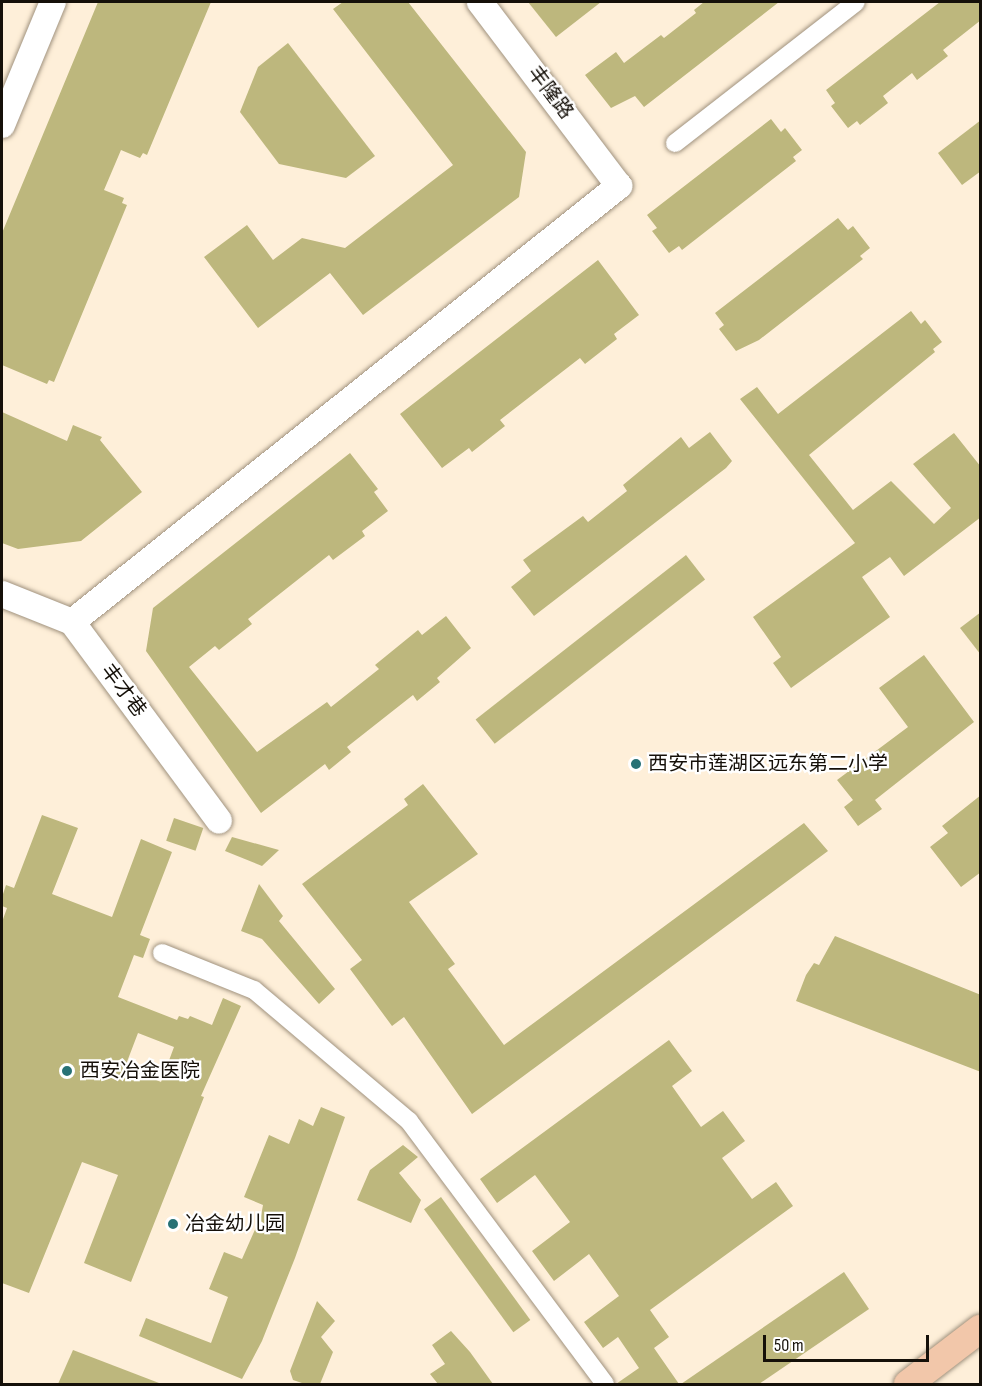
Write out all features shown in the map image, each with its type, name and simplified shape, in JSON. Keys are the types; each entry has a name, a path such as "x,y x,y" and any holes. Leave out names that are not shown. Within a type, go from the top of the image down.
{"main road":[{"path":"908,1384 981,1329"}],"street":[{"path":"2,125 53,2"},
{"name":"丰隆路","path":"72,622 619,186 480,2"},
{"path":"675,143 836,7 856,2"},
{"path":"2,594 72,622"},
{"name":"丰才巷","path":"72,622 219,821"},
{"path":"162,952 254,990 409,1121 605,1384"}],"building":[{"path":"98,2 211,2 147,155 143,153 140,158 121,150 104,190 124,198 122,203 127,205 54,382 49,380 47,384 2,365 2,233"},
{"path":"343,2 408,2 526,152 519,197 363,315 330,273 258,328 204,257 247,225 273,260 302,238 345,248 453,165 333,9"},
{"path":"528,2 601,2 556,37"},
{"path":"704,2 779,2 644,107 635,96 611,108 585,75 616,52 624,63 661,35 664,38 696,13 694,10"},
{"path":"940,2 981,2 981,20 943,50 948,56 917,80 912,73 883,96 888,103 860,125 857,121 848,128 831,106 835,103 826,90"},
{"path":"288,43 375,156 346,178 279,164 240,112 258,67"},
{"path":"771,119 781,132 785,128 802,150 793,157 796,161 682,250 679,246 669,253 652,231 657,228 647,215"},
{"path":"981,120 981,171 962,185 938,153"},
{"path":"838,218 848,230 853,226 870,248 860,256 863,259 759,340 736,351 719,329 724,325 715,313"},
{"path":"598,260 639,315 614,334 617,339 585,364 580,358 500,420 505,426 472,452 469,448 442,468 400,414"},
{"path":"911,311 921,324 925,320 942,342 933,349 935,352 809,455 853,510 891,481 934,524 951,508 913,464 954,433 981,467 981,517 904,576 890,557 862,577 890,617 791,688 773,663 781,657 753,617 855,543 740,399 757,387 778,414"},
{"path":"2,412 67,441 73,425 102,437 100,440 142,492 81,541 18,549 2,543"},
{"path":"710,432 732,461 726,468 534,616 511,587 531,571 523,560 583,516 588,522 627,491 623,485 681,437 689,448"},
{"path":"350,453 378,489 374,492 388,511 362,531 365,536 333,560 329,555 248,619 252,624 219,650 215,646 189,667 257,752 327,702 331,707 379,669 375,665 418,630 422,635 446,616 471,648 437,678 440,682 417,701 413,695 347,747 351,752 329,770 325,764 261,813 146,651 153,608"},
{"path":"686,555 705,579 495,744 476,719"},
{"path":"981,612 981,655 960,628"},
{"path":"924,655 974,722 875,800 882,809 858,826 844,807 853,800 837,780 908,727 879,688"},
{"path":"423,784 478,854 409,902 455,964 448,969 504,1045 804,823 828,851 472,1114 404,1017 392,1026 350,969 362,960 302,884 408,805 404,799"},
{"path":"981,795 981,872 961,887 930,847 948,833 942,826"},
{"name":"西安冶金医院","path":"42,815 78,828 52,894 112,917 141,839 172,852 140,935 150,939 143,958 134,955 118,997 177,1020 179,1016 188,1019 190,1016 212,1025 223,998 241,1006 201,1096 204,1097 131,1282 84,1263 118,1175 82,1162 29,1293 2,1283 2,922 7,908 2,906 2,897 6,885 14,888","holes":["138,1033 174,1047 161,1082 125,1067"]},
{"path":"174,818 203,828 195,851 166,841"},
{"path":"232,837 279,850 262,866 225,851"},
{"path":"259,884 283,916 279,921 335,989 319,1004 262,939 241,931"},
{"path":"835,936 981,995 981,1072 796,1001 806,975 814,963 819,965"},
{"path":"669,1040 692,1071 672,1086 701,1127 723,1111 745,1141 722,1158 752,1199 776,1182 793,1206 650,1310 669,1337 654,1348 679,1384 616,1384 639,1368 618,1337 603,1348 584,1322 619,1296 589,1254 554,1281 532,1251 570,1222 535,1175 497,1203 480,1179"},
{"path":"321,1107 345,1117 295,1258 262,1341 242,1379 139,1336 146,1318 211,1343 228,1297 209,1289 224,1252 242,1259 261,1216 263,1205 244,1197 269,1135 289,1144 299,1119 313,1126"},
{"path":"403,1145 418,1157 399,1173 421,1200 411,1223 357,1200 370,1170"},
{"path":"441,1197 530,1320 513,1332 424,1209"},
{"path":"844,1272 869,1309 759,1384 681,1384"},
{"path":"317,1301 335,1321 321,1337 333,1352 320,1384 305,1384 293,1380 290,1371"},
{"path":"451,1331 470,1352 493,1384 438,1384 430,1374 445,1364 432,1345"},
{"path":"73,1350 159,1383 159,1384 58,1384"}],"place":[{"name":"西安市莲湖区远东第二小学","path":"636,764"},
{"name":"西安冶金医院","path":"67,1071"},
{"name":"冶金幼儿园","path":"173,1224"}]}
